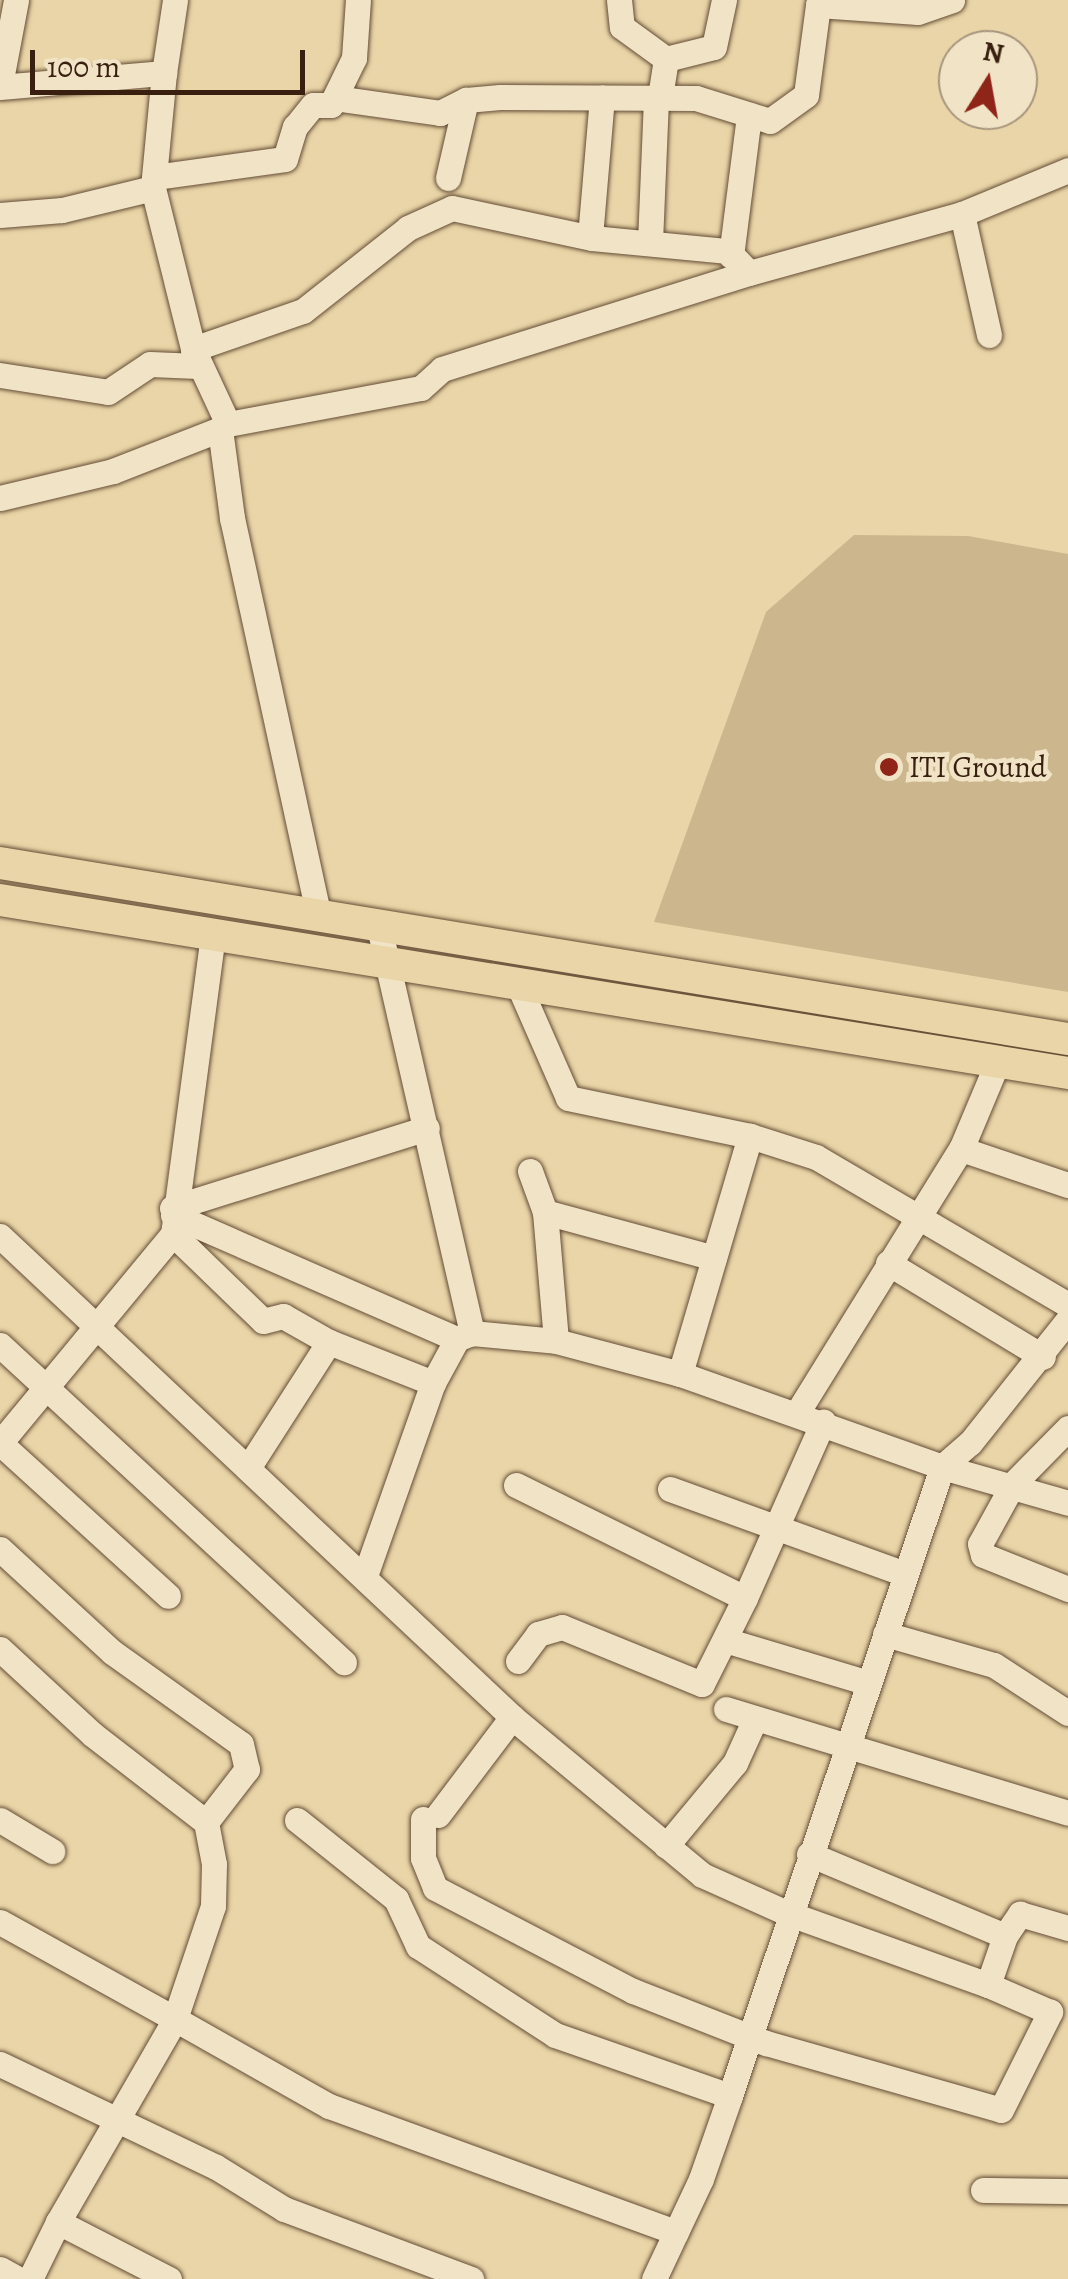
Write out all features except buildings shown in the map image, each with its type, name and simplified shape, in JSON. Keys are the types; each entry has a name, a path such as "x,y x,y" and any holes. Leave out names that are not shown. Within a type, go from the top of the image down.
{"main road":[{"path":"0,863 1068,1040"},
{"path":"0,900 1068,1072"}],"street":[{"path":"16,0 0,86 164,73"},
{"path":"175,0 154,183 196,358 224,427 232,518 319,916"},
{"path":"335,98 354,58 358,0"},
{"path":"619,0 622,27 666,60"},
{"path":"666,60 714,46 724,0"},
{"path":"0,215 62,210 154,183 286,159 295,127 313,105 335,98 440,113 466,100 696,98 770,121 806,95 818,2 918,12 952,0"},
{"path":"650,242 658,98 666,60"},
{"path":"590,237 602,98"},
{"path":"448,178 466,100"},
{"path":"740,264 749,115"},
{"path":"0,498 113,471 224,427 421,388 442,369 740,264 962,214 1068,170"},
{"path":"0,375 108,392 150,364 196,358 303,311 408,228 452,208 590,237 650,242 740,264"},
{"path":"962,214 989,334"},
{"path":"366,1574 434,1383 465,1336 427,1128 378,927"},
{"path":"168,1596 0,1443 97,1327 173,1219 213,932"},
{"path":"518,984 568,1098 802,1150 921,1214 1068,1306"},
{"path":"798,1413 961,1150 998,1061"},
{"path":"173,1219 427,1128"},
{"path":"680,1374 750,1136"},
{"path":"961,1150 1068,1185"},
{"path":"530,1171 545,1212 556,1340"},
{"path":"545,1212 714,1258"},
{"path":"173,1219 465,1336 556,1340 680,1374 798,1413 942,1468 1013,1484 1068,1503"},
{"path":"173,1219 247,1312 263,1322 283,1316 329,1342 434,1383"},
{"path":"0,1236 366,1574 512,1717 702,1875 787,1914 988,1985 1050,2012 1001,2110 746,2035 632,1991 436,1888 422,1858 430,1817 512,1717"},
{"path":"888,1263 1044,1357"},
{"path":"654,2279 730,2096 746,2035 942,1468 1044,1357 1068,1320"},
{"path":"248,1468 329,1342"},
{"path":"0,1345 344,1662"},
{"path":"518,1661 538,1634 562,1627 702,1684 745,1598 822,1422"},
{"path":"1068,1428 1013,1484 980,1544 983,1555 1068,1589"},
{"path":"516,1485 745,1598"},
{"path":"670,1489 905,1574"},
{"path":"0,1549 112,1652 240,1744 247,1769 206,1822 213,1906 176,2019 58,2222 30,2279"},
{"path":"885,1634 994,1665 1068,1713"},
{"path":"724,1640 868,1683"},
{"path":"0,1649 92,1734 206,1822"},
{"path":"726,1709 1068,1813"},
{"path":"666,1846 735,1762 754,1719"},
{"path":"0,1820 52,1851"},
{"path":"296,1820 396,1900 418,1946 555,2035 730,2096"},
{"path":"809,1854 1004,1936"},
{"path":"988,1985 1004,1936 1020,1914 1068,1928"},
{"path":"0,1922 329,2106 676,2232"},
{"path":"0,2064 216,2167 284,2209 472,2279"},
{"path":"984,2190 1068,2191"},
{"path":"58,2222 169,2279"},
{"path":"0,2269 18,2279"}],"shaded area":[{"name":"ITI Ground","path":"854,535 968,536 1068,554 1068,992 654,922 766,612"}],"place":[{"name":"ITI Ground","path":"889,767"}]}
